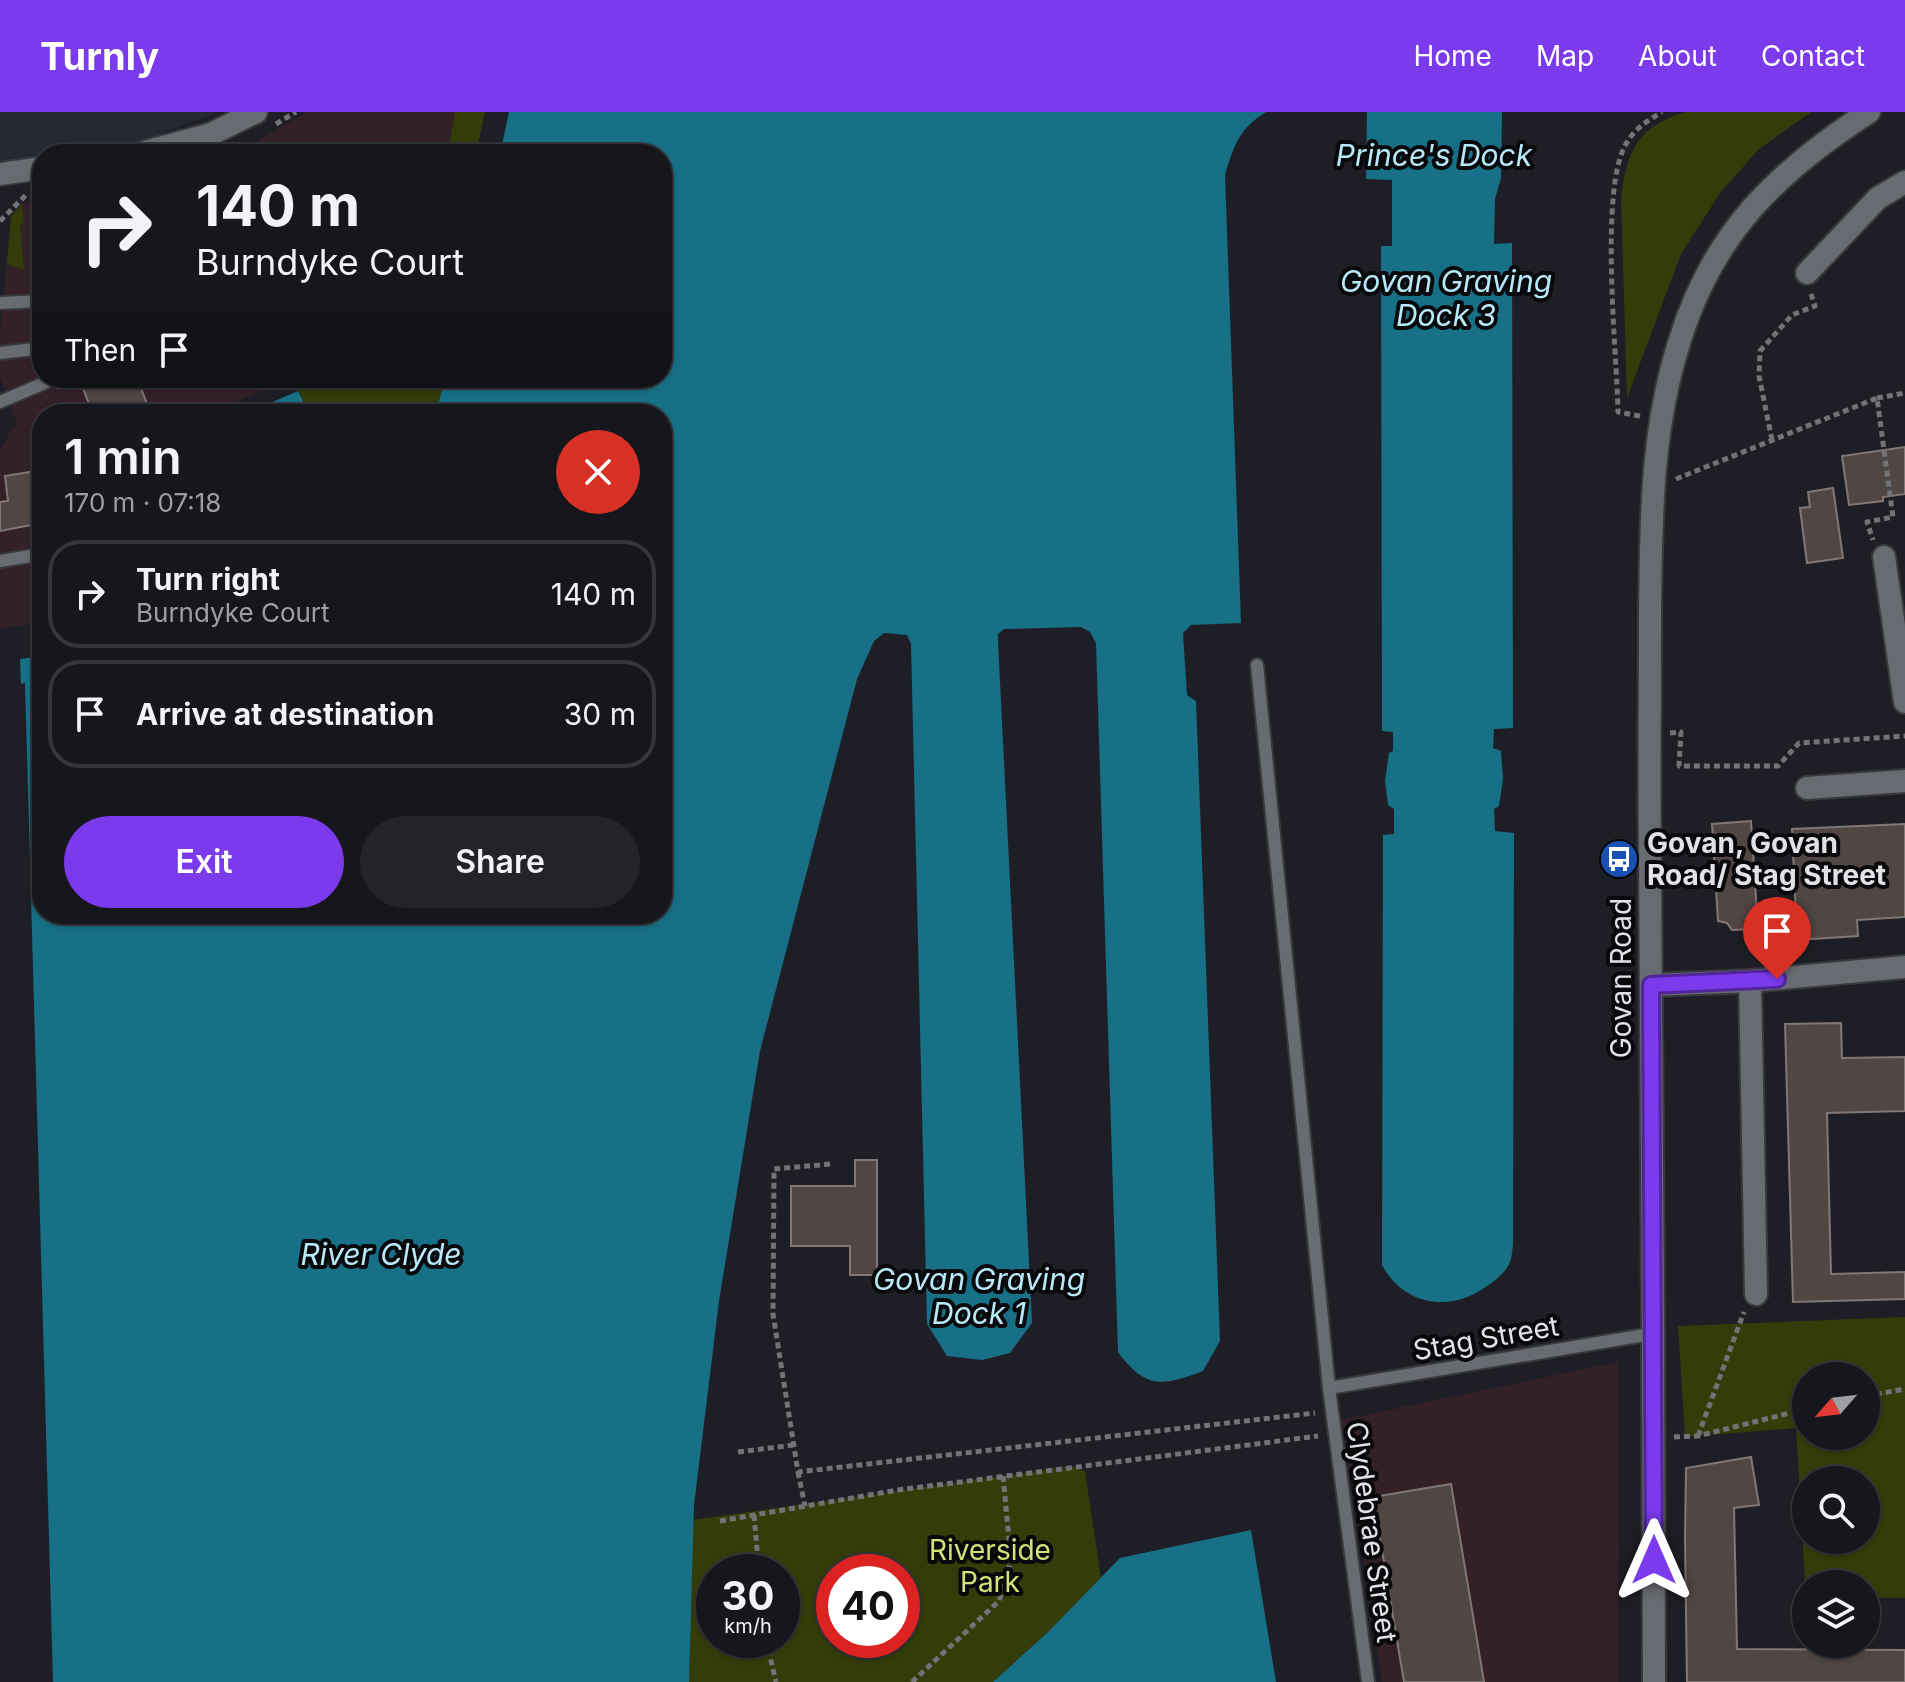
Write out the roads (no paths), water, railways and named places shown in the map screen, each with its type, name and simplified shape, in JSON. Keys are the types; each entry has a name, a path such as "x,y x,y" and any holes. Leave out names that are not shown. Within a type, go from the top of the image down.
{"street":[{"path":"174,144 211,134 256,112"},
{"name":"Govan Road","path":"1654,1682 1649,734 1653,488 1661,419 1679,340 1726,241 1760,198 1793,165 1869,112"},
{"path":"0,174 32,169"},
{"path":"1807,273 1878,198 1905,182"},
{"path":"1884,557 1905,702"},
{"path":"1807,788 1905,781"},
{"path":"1651,985 1750,981 1905,967"},
{"path":"1750,981 1756,1294"}],"lane":[{"path":"0,303 32,301"},
{"path":"0,353 32,349"},
{"path":"0,402 33,388"},
{"path":"0,561 32,556"},
{"name":"Clydebrae Street","path":"1257,665 1329,1388 1368,1682"},
{"name":"Stag Street","path":"1329,1388 1651,1334"}],"water":[{"name":"River Clyde","path":"509,112 1266,112 1249,125 1239,139 1225,175 1241,623 1191,625 1183,633 1187,695 1196,701 1220,1341 1203,1371 1166,1382 1147,1379 1137,1373 1118,1352 1096,643 1090,632 1081,627 1004,629 998,634 1032,1323 1010,1353 982,1360 947,1356 927,1324 911,644 907,635 884,633 874,641 857,679 760,1051 719,1301 694,1505 689,1682 53,1682 25,683 21,684 20,659 32,657 32,924 672,924 672,404 437,404 443,388 672,388 672,144 502,144"},
{"name":"Govan Graving Dock 3","path":"1367,112 1502,112 1501,178 1495,199 1494,244 1512,243 1513,728 1494,729 1493,748 1501,751 1503,779 1499,806 1494,809 1495,831 1514,833 1513,1245 1510,1262 1497,1279 1473,1295 1444,1302 1415,1297 1391,1279 1382,1265 1383,835 1394,834 1394,809 1388,805 1385,781 1389,753 1393,751 1393,732 1382,731 1381,246 1392,246 1392,180 1366,179"},
{"path":"298,391 305,404 268,404"},
{"path":"1251,1530 1276,1682 993,1682 1048,1632 1120,1558"}],"place":[{"name":"Govan, Govan Road/ Stag Street","path":"1619,859"}],"water label":[{"name":"Prince's Dock","path":"1434,156"},
{"name":"Govan Graving Dock 1","path":"979,1297"}],"park label":[{"name":"Riverside Park","path":"990,1566"}]}
